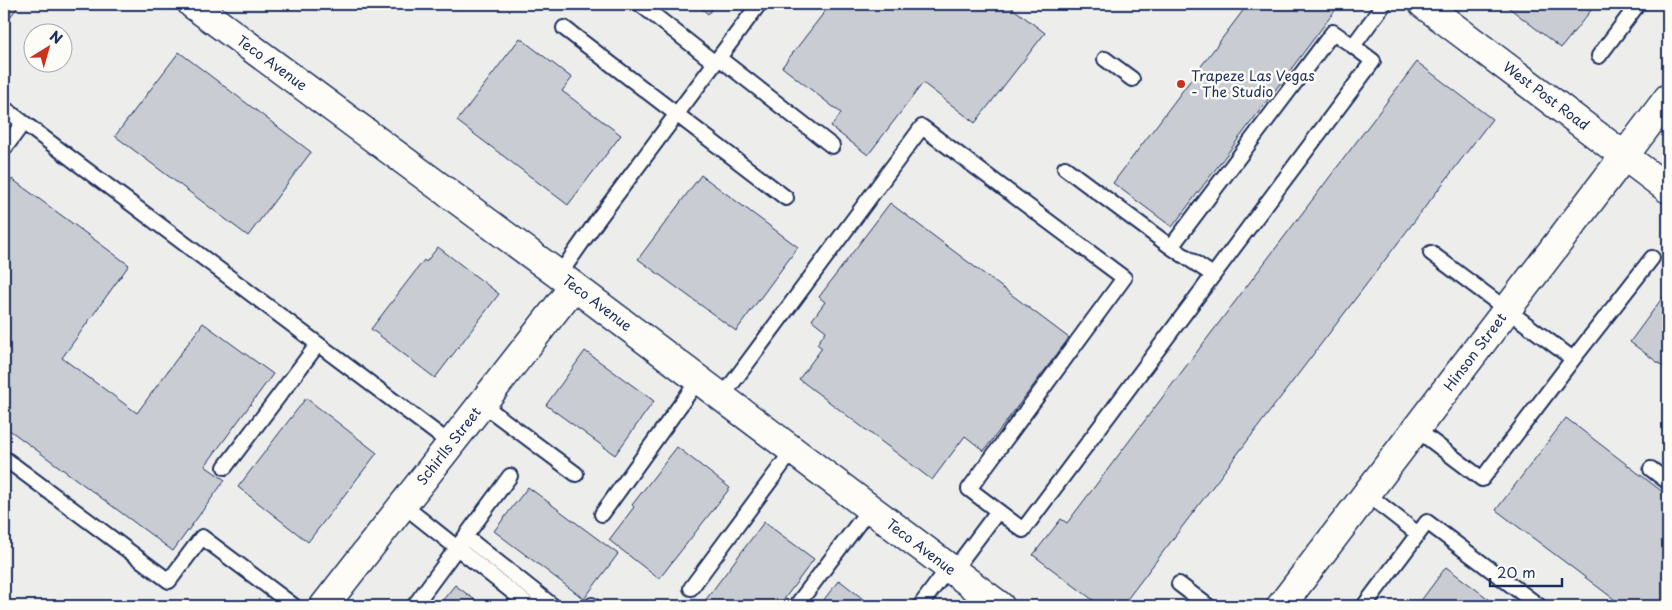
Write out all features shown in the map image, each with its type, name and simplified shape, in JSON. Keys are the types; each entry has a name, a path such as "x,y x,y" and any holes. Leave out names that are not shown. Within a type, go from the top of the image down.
{"street":[{"name":"Teco Avenue","path":"192,4 567,280 1000,606"},
{"name":"West Post Road","path":"1433,7 1668,189"},
{"name":"Hinson Street","path":"1281,606 1668,98"},
{"name":"Schirlls Street","path":"324,606 482,404 567,280"}],"lane":[{"path":"640,4 832,146"},
{"path":"567,280 676,114 759,4"},
{"path":"1353,46 1384,4"},
{"path":"1598,56 1638,4"},
{"path":"564,28 786,198"},
{"path":"722,397 922,127 1124,278 970,489 1023,530 1373,61 1333,32 1171,247"},
{"path":"1105,59 1132,79"},
{"path":"4,108 451,444"},
{"path":"4,149 23,123"},
{"path":"1065,168 1171,247 1213,275"},
{"path":"1432,253 1573,359"},
{"path":"1416,429 1482,479 1652,258"},
{"path":"225,467 318,344"},
{"path":"602,514 699,380"},
{"path":"482,404 576,474"},
{"path":"691,588 793,450"},
{"path":"4,458 169,581 202,537 294,606"},
{"path":"1651,469 1668,482"},
{"path":"414,606 510,476"},
{"path":"1366,494 1418,534"},
{"path":"403,505 461,542 553,606"},
{"path":"796,606 870,508"},
{"path":"920,606 998,511"},
{"path":"1364,606 1427,522 1539,606"},
{"path":"461,542 530,606"},
{"path":"1179,584 1208,606"}],"shaded area":[{"path":"4,4 1668,4 1668,606 4,606"}],"building":[{"path":"4,4 20,4 4,25"},
{"path":"696,4 716,4 708,14"},
{"path":"818,4 1007,4 1045,33 975,123 923,83 868,155 831,127 841,113 782,67 826,10"},
{"path":"1248,4 1340,4 1172,227 1113,183"},
{"path":"1504,4 1596,4 1561,48"},
{"path":"520,38 572,78 562,91 621,135 568,205 457,121"},
{"path":"179,52 311,152 248,236 115,136"},
{"path":"1417,62 1492,119 1122,606 1101,606 1033,555 1061,519 1067,523"},
{"path":"701,175 798,247 736,331 638,259"},
{"path":"12,179 129,265 62,358 137,413 203,323 273,374 205,466 225,480 173,551 4,426 4,190"},
{"path":"890,203 1069,338 984,451 965,436 932,480 799,379 822,348 817,344 826,331 812,320 825,302 819,297"},
{"path":"438,247 499,294 435,378 371,329 424,260 426,262"},
{"path":"1668,290 1668,370 1630,342"},
{"path":"585,351 654,401 615,455 546,405"},
{"path":"306,398 377,453 308,542 238,487"},
{"path":"1566,418 1668,496 1668,606 1623,606 1496,510"},
{"path":"677,447 730,488 659,579 609,540 634,507 632,505"},
{"path":"528,487 618,554 584,599 494,531"},
{"path":"764,522 814,559 779,606 701,606"},
{"path":"1446,567 1498,606 1417,606"},
{"path":"839,580 872,606 819,606"},
{"path":"455,585 483,606 438,606"}],"place":[{"name":"Trapeze Las Vegas - The Studio","path":"1181,84"}]}
